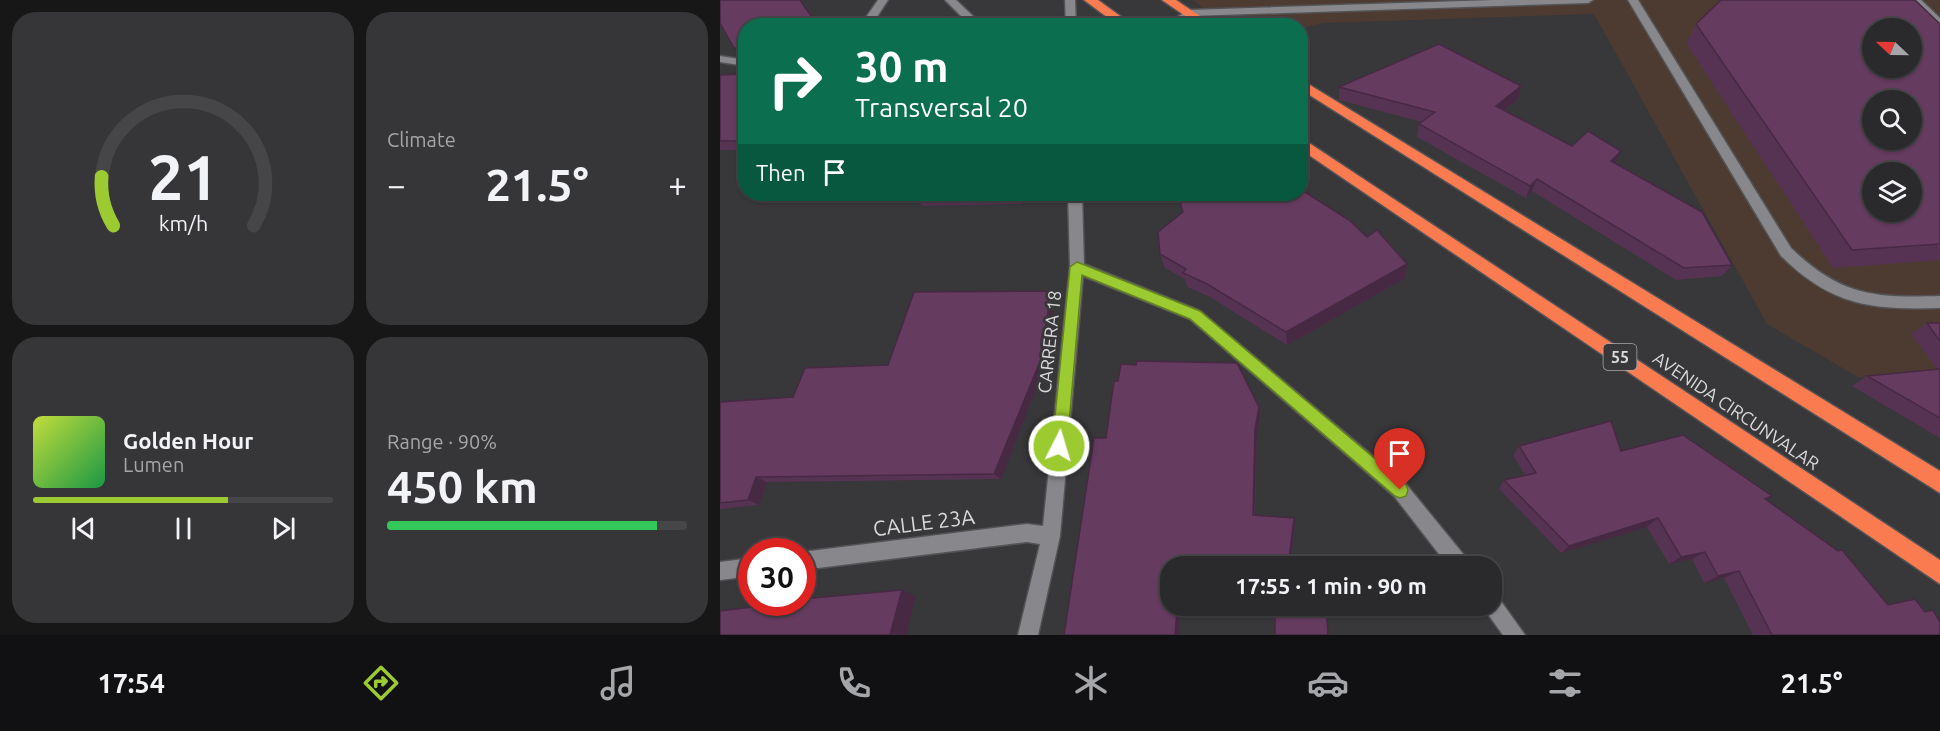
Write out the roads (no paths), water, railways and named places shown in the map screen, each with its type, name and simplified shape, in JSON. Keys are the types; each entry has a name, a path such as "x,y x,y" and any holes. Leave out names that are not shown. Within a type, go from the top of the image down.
{"highway":[{"path":"1090,0 1116,18"},
{"path":"1168,0 1197,18"},
{"path":"1308,88 1940,483"},
{"name":"AVENIDA CIRCUNVALAR","path":"1308,147 1940,573"}],"street":[{"path":"871,18 883,0"},
{"path":"950,0 969,18"},
{"path":"1070,0 1071,18"},
{"path":"1181,18 1189,13 1588,0"},
{"path":"1633,0 1786,252 1799,266 1838,292 1861,300 1884,304 1940,302"},
{"path":"1915,0 1940,24"},
{"path":"720,59 738,62"},
{"name":"CARRERA 18","path":"1028,635 1051,536 1077,267 1075,201"},
{"path":"1077,267 1195,315 1400,490 1452,556"},
{"name":"CALLE 23A","path":"816,559 1027,533 1051,536"},
{"path":"720,571 738,569"},
{"path":"1500,616 1515,635"}]}
